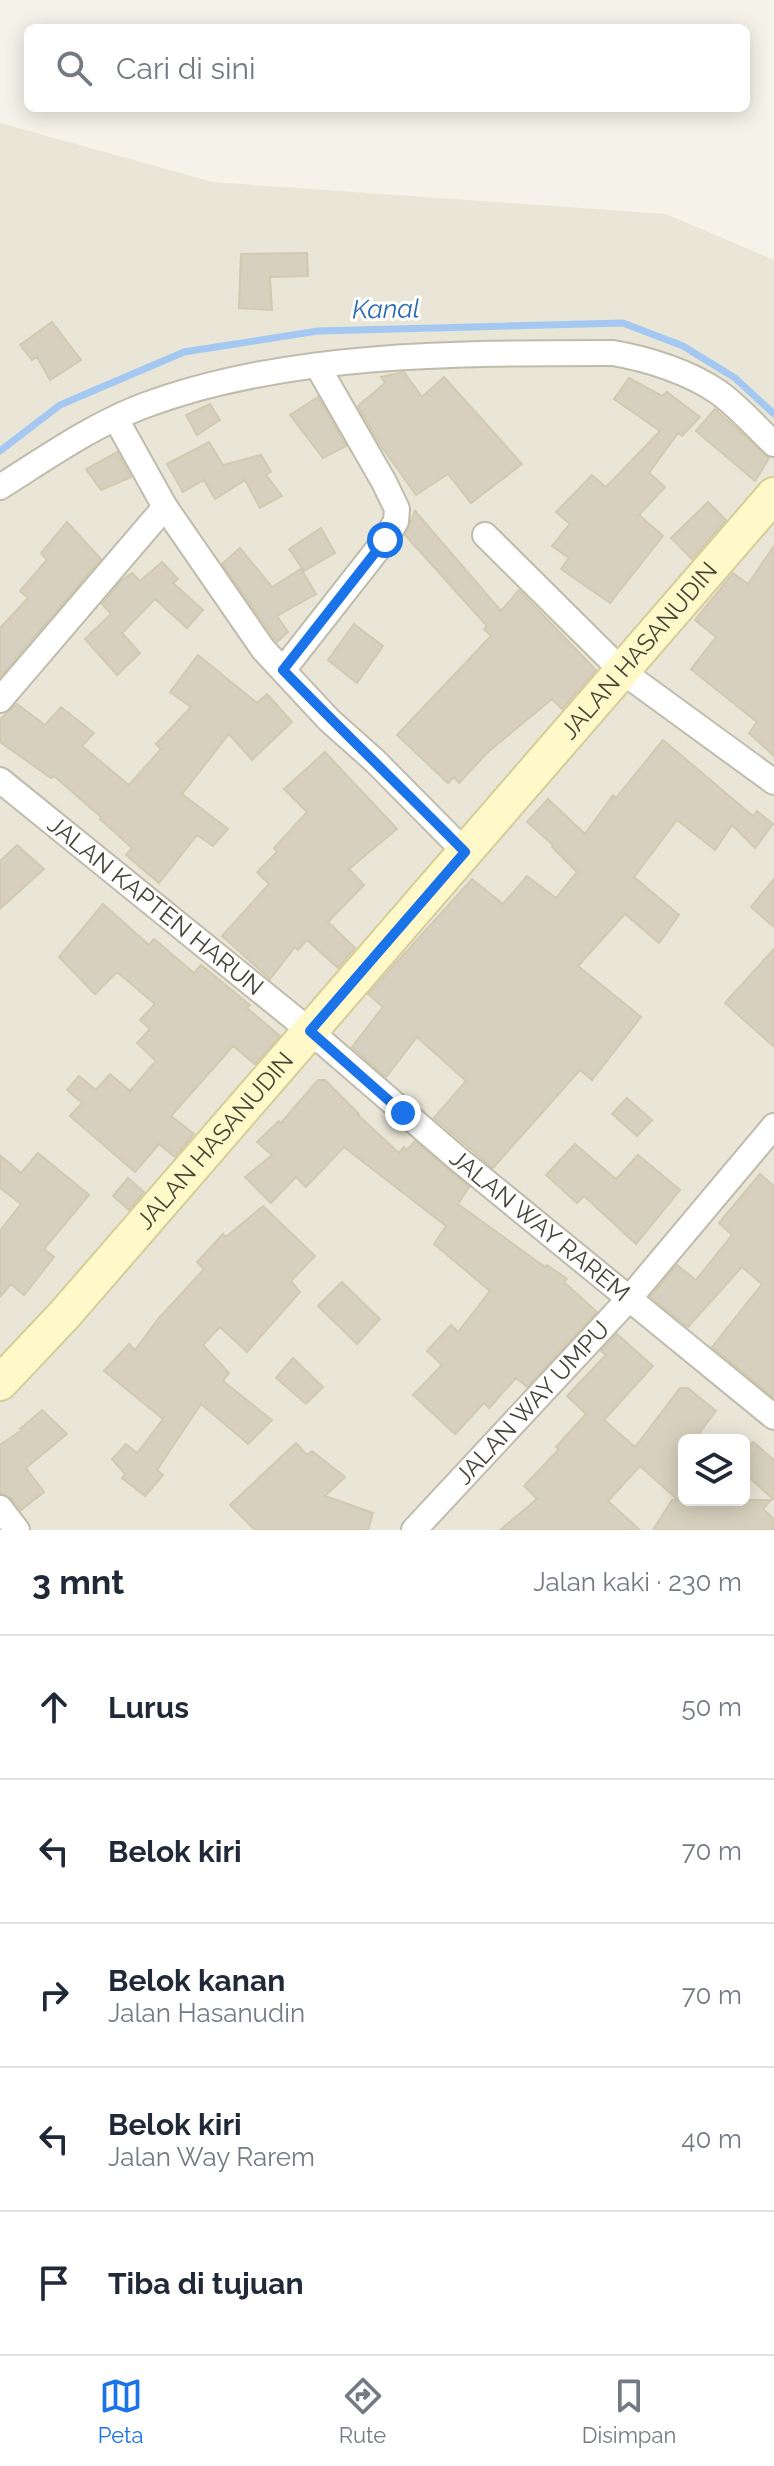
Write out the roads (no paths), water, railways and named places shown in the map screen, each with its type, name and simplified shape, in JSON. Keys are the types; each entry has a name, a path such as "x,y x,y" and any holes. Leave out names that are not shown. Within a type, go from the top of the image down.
{"main road":[{"name":"JALAN HASANUDIN","path":"0,1383 66,1313 774,495"}],"street":[{"path":"0,487 116,419 143,406 189,392 278,372 357,361 495,353 613,353 677,372 718,392 774,444"},
{"path":"283,670 385,540 396,521 397,509 384,482 318,367"},
{"path":"116,419 165,507 263,649 329,720 375,761 465,852"},
{"path":"0,700 165,507"},
{"path":"485,535 623,672 774,782"},
{"name":"JALAN KAPTEN HARUN","path":"0,780 310,1031"},
{"name":"JALAN WAY RAREM","path":"310,1031 403,1113 774,1417"},
{"name":"JALAN WAY UMPU","path":"414,1530 628,1300 774,1126"},
{"path":"0,1508 17,1530"}],"waterway":[{"name":"Kanal","path":"0,451 60,405 184,352 318,331 623,323 683,346 735,378 774,414"}]}
